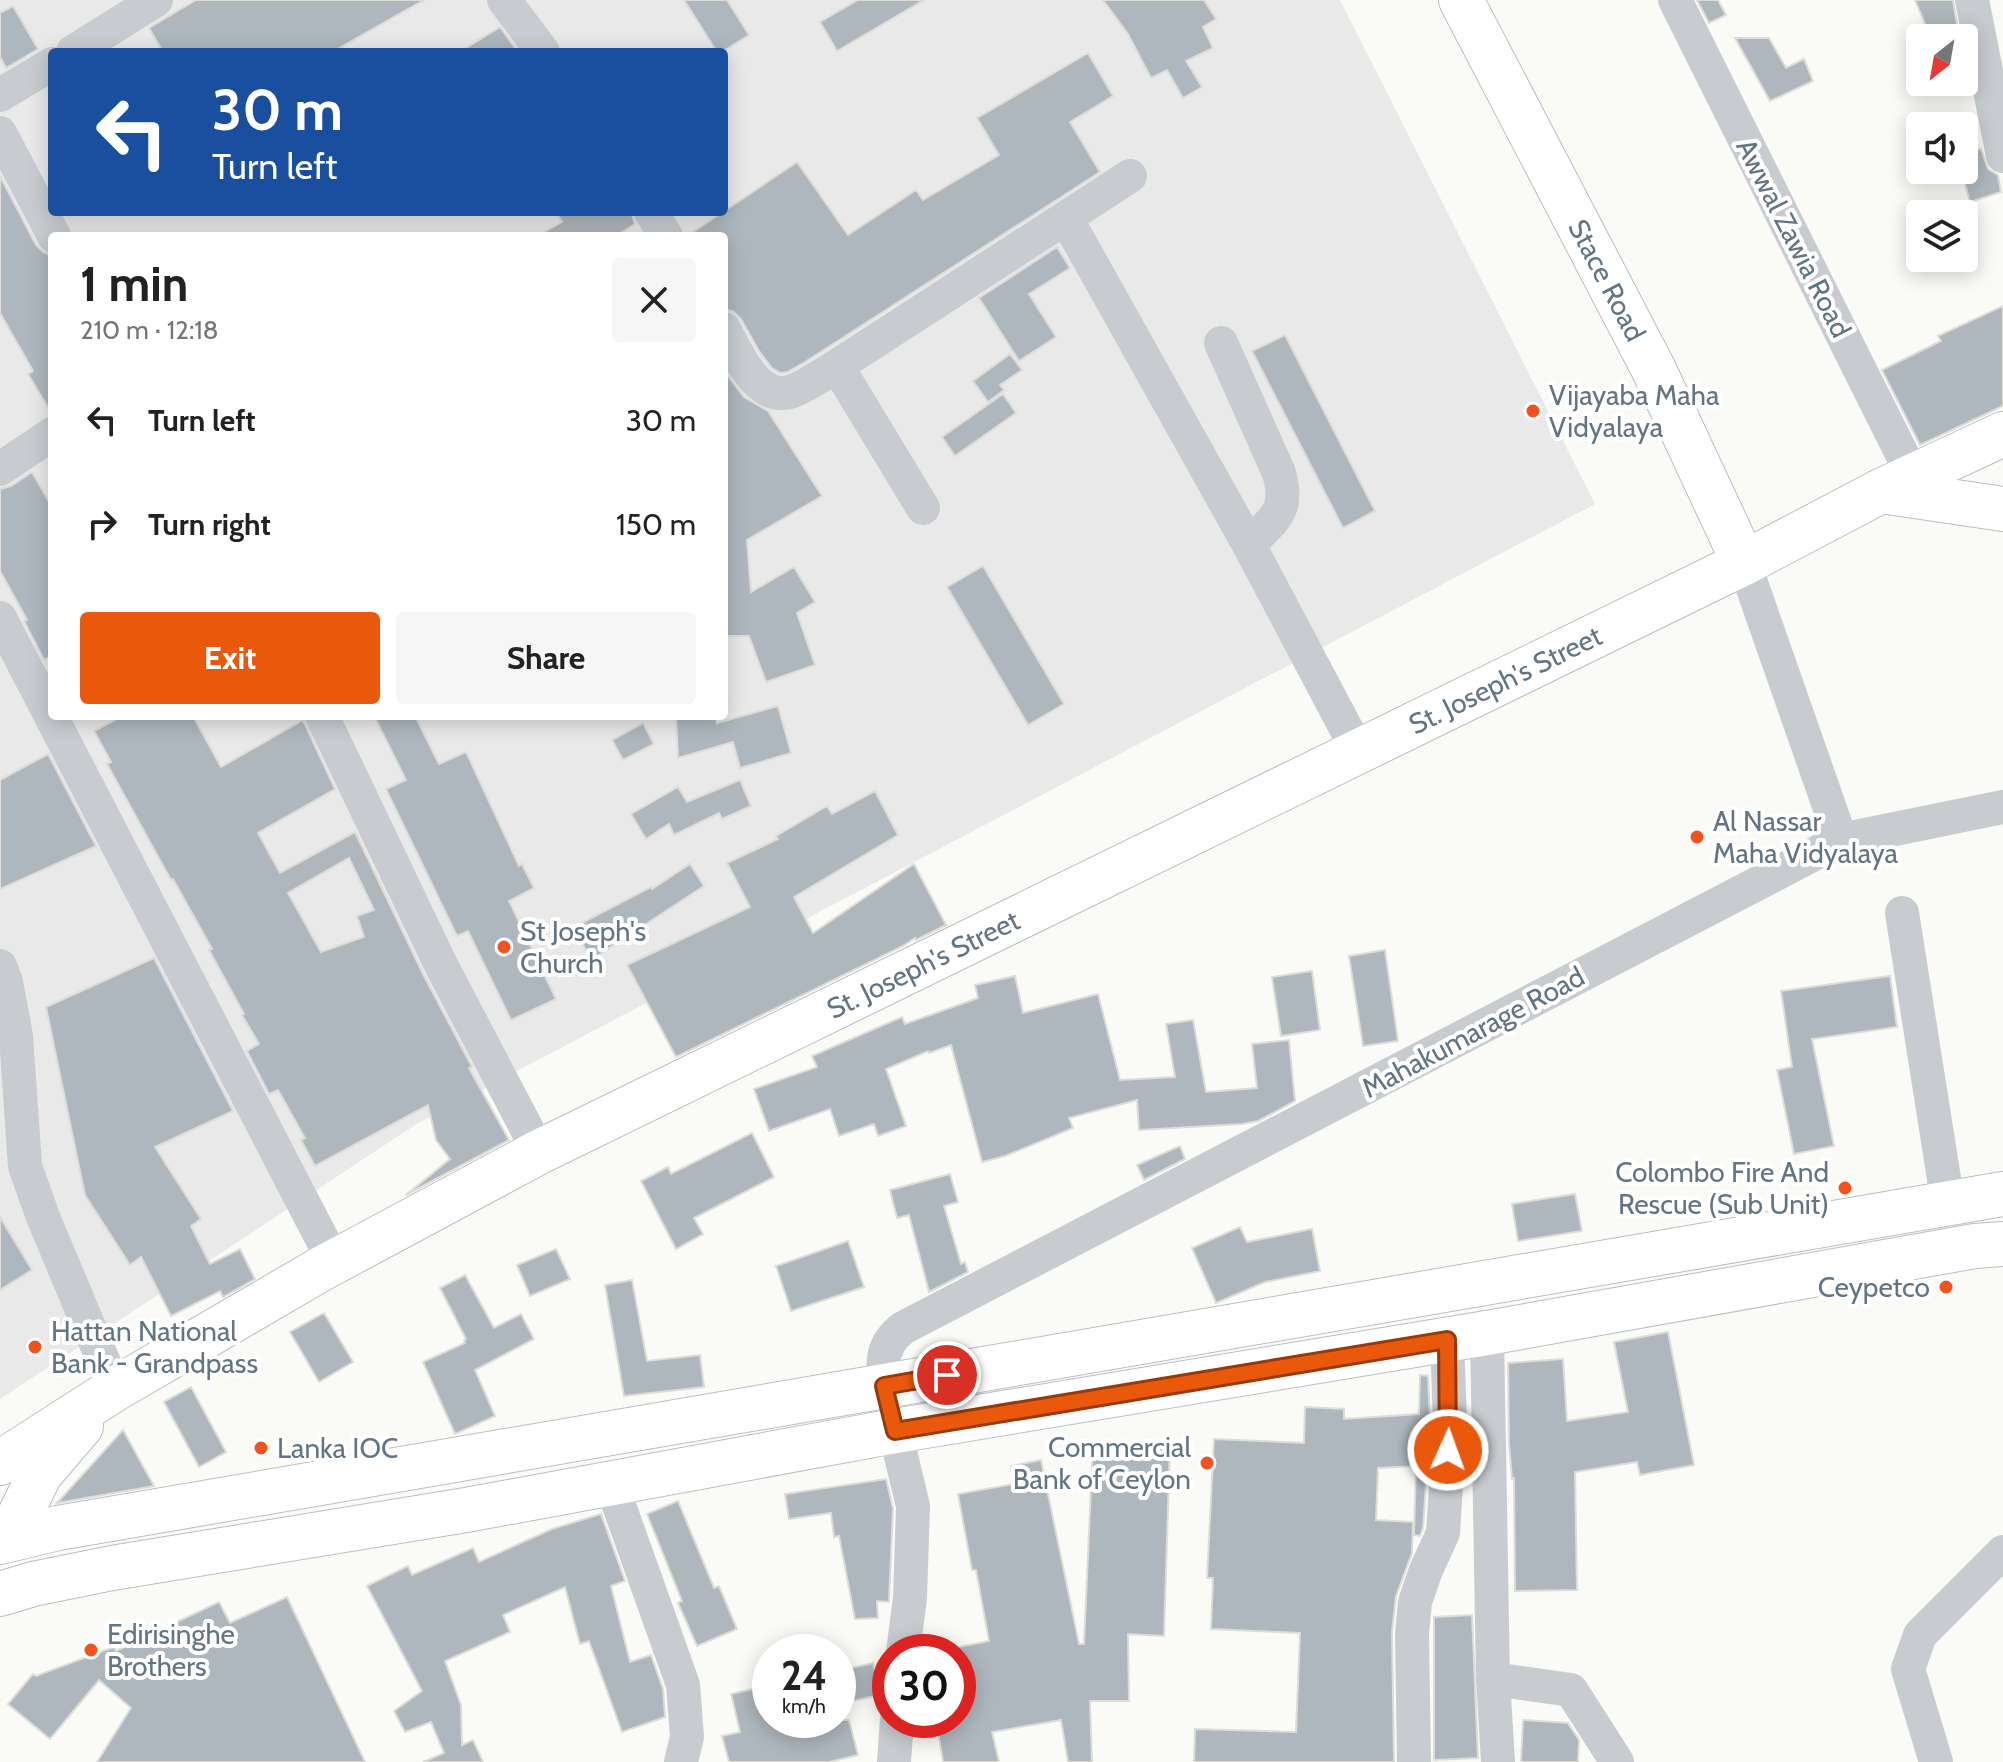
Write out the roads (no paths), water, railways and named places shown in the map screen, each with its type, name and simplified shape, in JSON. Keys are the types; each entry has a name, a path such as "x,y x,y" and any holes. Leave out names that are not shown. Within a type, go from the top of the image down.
{"main road":[{"name":"Stace Road","path":"1461,0 1654,370 1744,563"},
{"name":"St. Joseph's Street","path":"0,1463 115,1389 334,1262 539,1152 1359,753 2003,434"},
{"path":"1897,484 2003,509"},
{"path":"4,1541 74,1525 2003,1194"},
{"path":"0,1594 112,1568 895,1431 1467,1336 1975,1246 2003,1244"},
{"path":"884,1386 895,1431"},
{"name":"St. Joseph's Street","path":"4,1541 40,1474 115,1389"}],"street":[{"path":"79,48 156,0"},
{"path":"504,0 540,48"},
{"name":"Awwal Zawia Road","path":"1675,0 1897,484"},
{"path":"1972,0 2003,156"},
{"path":"0,95 48,66"},
{"path":"0,133 52,232"},
{"path":"728,336 749,371 767,389 791,392 837,366 1130,176"},
{"path":"1066,218 1249,545 1359,753"},
{"path":"1221,343 1283,488 1283,506 1249,545"},
{"path":"837,366 923,508"},
{"path":"0,469 48,437"},
{"path":"1744,563 1841,840"},
{"path":"0,618 48,711"},
{"path":"53,720 334,1262"},
{"path":"324,720 441,965 539,1152"},
{"name":"Mahakumarage Road","path":"884,1386 882,1363 885,1348 903,1328 1841,840 2003,807"},
{"path":"1902,913 1948,1204"},
{"path":"0,966 16,1036 25,1166 115,1389"},
{"path":"1467,1336 1498,1762"},
{"path":"1414,1762 1412,1634 1415,1602 1443,1533 1450,1422 1467,1336"},
{"path":"895,1431 913,1506 910,1598 905,1634"},
{"path":"611,1483 683,1685 687,1737 681,1762"},
{"path":"1936,1762 1908,1669 1920,1635 2003,1552"},
{"path":"1493,1679 1571,1690 1617,1762"},
{"path":"894,1762 896,1738"}],"place":[{"name":"Vijayaba Maha Vidyalaya","path":"1533,411"},
{"name":"Al Nassar Maha Vidyalaya","path":"1697,837"},
{"name":"St Joseph's Church","path":"504,947"},
{"name":"Colombo Fire And Rescue (Sub Unit)","path":"1845,1188"},
{"name":"Ceypetco","path":"1946,1287"},
{"name":"Hattan National Bank - Grandpass","path":"35,1347"},
{"name":"Lanka IOC","path":"261,1448"},
{"name":"Commercial Bank of Ceylon","path":"1207,1463"},
{"name":"Edirisinghe Brothers","path":"91,1650"}]}
